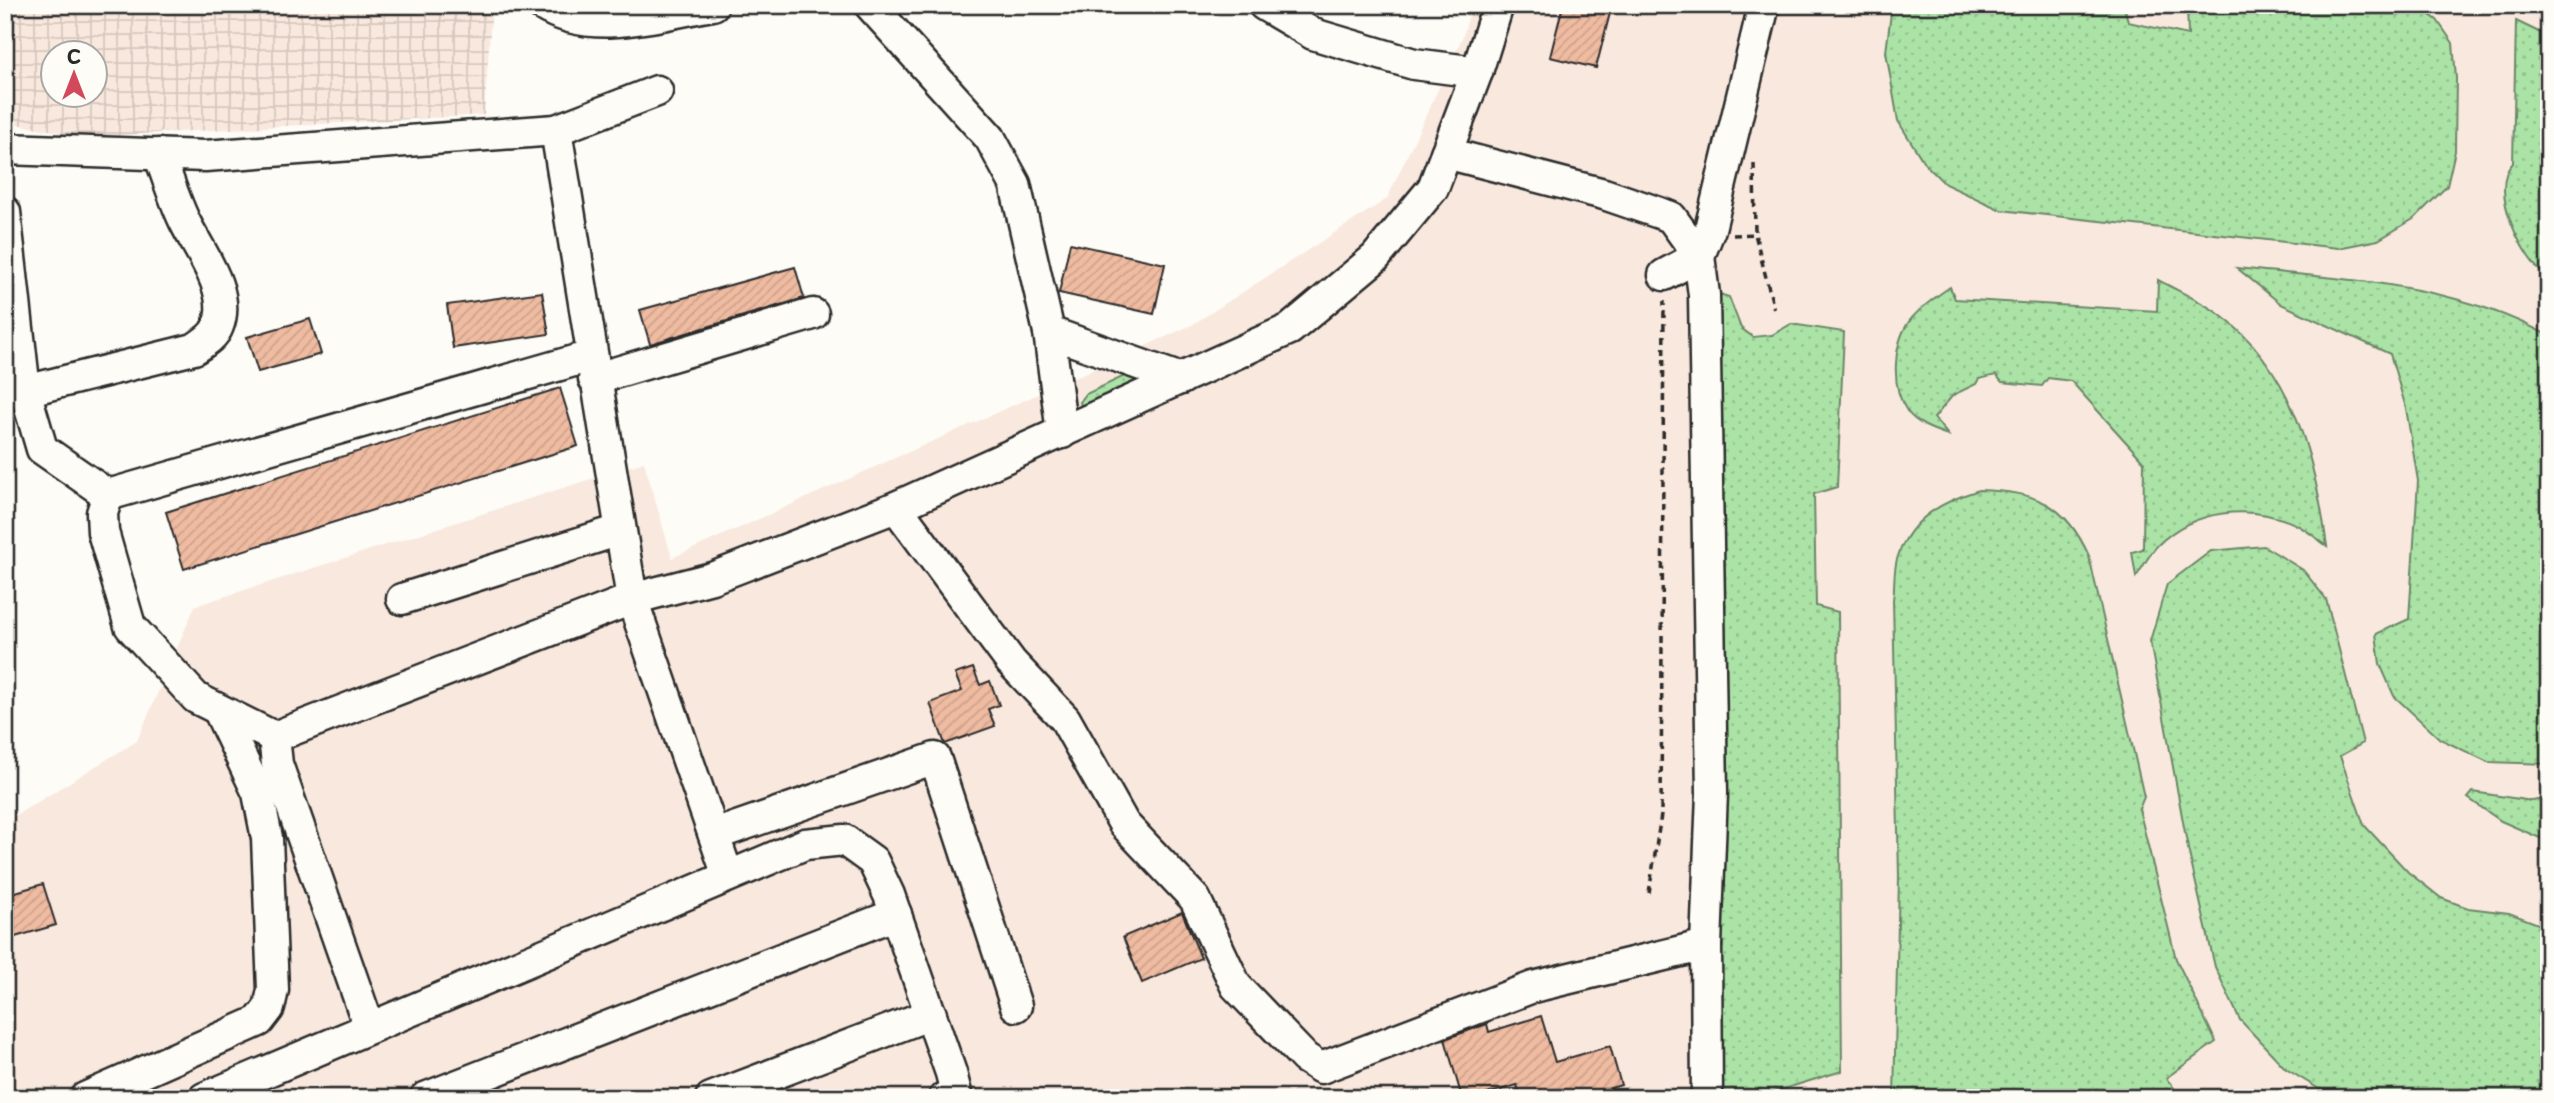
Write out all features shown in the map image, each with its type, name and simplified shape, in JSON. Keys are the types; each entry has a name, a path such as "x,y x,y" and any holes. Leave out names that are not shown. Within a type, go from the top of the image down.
{"lane":[{"path":"542,5 567,19 600,23 713,5"},
{"path":"870,5 989,138 1015,184 1048,332 1062,433"},
{"path":"1264,5 1313,34 1414,64 1477,72"},
{"path":"108,495 102,513 103,532 130,626 196,698 274,737 632,599 712,578 896,507 1290,330 1375,258 1433,188 1477,72 1498,5"},
{"path":"1707,1098 1706,946 1712,793 1704,309 1699,256 1710,229 1764,5"},
{"path":"5,149 205,156 556,130 657,91"},
{"path":"556,130 592,368 632,599 728,876"},
{"path":"1446,153 1604,194 1671,217 1699,256"},
{"path":"25,391 194,349 211,336 218,326 220,305 213,272 184,220 159,154"},
{"path":"5,212 25,391 42,449 108,495 592,368 813,314"},
{"path":"1664,275 1699,256"},
{"path":"1048,332 1181,379"},
{"path":"896,507 1011,662 1065,719 1124,824 1195,899 1236,986 1304,1058 1321,1068 1533,987 1706,946"},
{"path":"402,599 620,530"},
{"path":"85,1098 259,1021 270,1004 271,917 267,838 258,793 219,711"},
{"path":"274,737 277,764 369,1027"},
{"path":"714,835 935,758 1016,1006"},
{"path":"204,1098 805,844 844,840 873,861 896,914 956,1093 944,1098"},
{"path":"425,1098 896,914"},
{"path":"711,1098 930,1014"}],"path":[{"path":"1754,160 1755,234 1774,309"},
{"path":"1736,235 1755,234"},
{"path":"1649,893 1661,815 1664,275"}],"shaded area":[{"path":"5,5 492,5 484,115 85,137 5,122"},
{"path":"1472,5 2549,5 2549,1098 5,1098 5,822 137,741 195,606 644,462 672,558 1192,325 1387,199 1463,36"}],"green space":[{"path":"1892,5 2124,5 2128,22 2188,35 2187,5 2220,14 2275,5 2416,5 2437,20 2453,43 2456,78 2455,151 2447,186 2415,218 2378,240 2338,248 2001,210 1945,184 1925,164 1898,121 1886,52"},
{"path":"2516,21 2543,34 2544,202 2549,218 2549,279 2539,270 2519,241 2506,206 2506,174 2513,163"},
{"path":"2237,268 2397,286 2436,294 2512,318 2549,336 2549,764 2488,762 2440,739 2394,696 2380,664 2376,634 2409,619 2418,481 2406,408 2390,354 2281,304"},
{"path":"2158,280 2219,314 2245,336 2266,361 2297,418 2316,481 2327,546 2299,526 2277,518 2241,512 2223,514 2205,517 2172,533 2155,549 2136,577 2132,552 2143,549 2144,462 2071,381 2048,378 2042,386 2002,382 1996,375 1979,379 1976,384 1953,395 1934,418 1948,435 1915,420 1902,401 1896,376 1901,338 1916,314 1950,287 1955,299 2157,311"},
{"path":"1716,293 1729,297 1741,328 1753,337 1772,335 1791,324 1844,332 1837,487 1814,494 1816,606 1838,612 1842,1071 1754,1098 1715,1098"},
{"path":"1131,373 1139,376 1141,382 1082,409 1080,402 1086,394"},
{"path":"1979,490 2016,494 2046,504 2070,523 2089,556 2144,797 2139,809 2176,959 2216,1042 2166,1078 2182,1098 1894,1098 1899,877 1893,600 1895,566 1904,543 1920,521 1941,506"},
{"path":"2264,546 2303,570 2326,599 2363,743 2340,756 2364,825 2408,872 2441,898 2468,908 2509,913 2549,928 2549,1098 2334,1098 2286,1069 2240,1020 2215,967 2188,849 2150,641 2167,584 2211,551"},
{"path":"2473,792 2532,801 2549,798 2549,842 2501,821 2468,798"}],"building":[{"path":"1563,5 1612,5 1596,68 1550,57"},
{"path":"1070,243 1165,264 1154,314 1059,293"},
{"path":"795,267 804,298 650,344 640,310"},
{"path":"542,292 549,334 453,348 447,305"},
{"path":"310,319 321,354 258,372 247,337"},
{"path":"560,388 578,446 184,569 166,512"},
{"path":"973,668 980,685 990,681 999,705 988,709 995,726 945,744 930,703 962,691 955,674"},
{"path":"43,884 56,925 5,940 5,895"},
{"path":"1182,912 1201,958 1142,983 1123,937"},
{"path":"1541,1016 1555,1062 1610,1046 1621,1085 1577,1098 1521,1098 1517,1085 1474,1098 1462,1098 1445,1039 1487,1024 1489,1032"}]}
